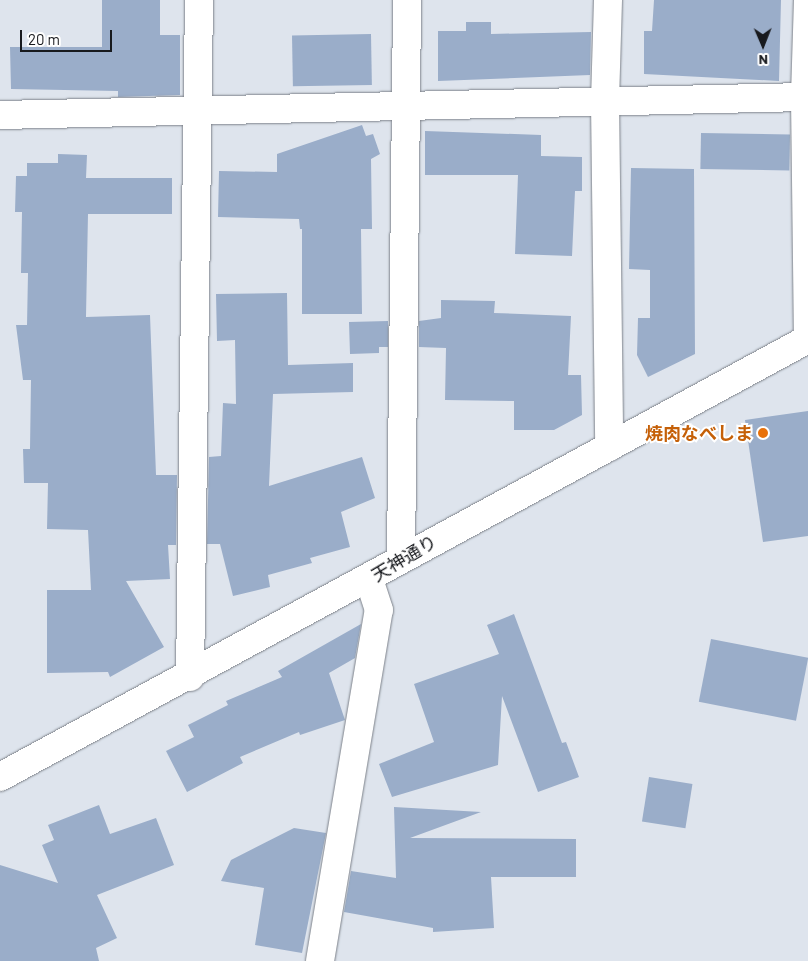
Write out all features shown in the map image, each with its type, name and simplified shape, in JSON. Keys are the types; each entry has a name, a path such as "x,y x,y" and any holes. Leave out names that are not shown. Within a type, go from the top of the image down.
{"street":[{"path":"190,676 198,0"},
{"path":"401,558 407,0"},
{"path":"608,0 605,101 609,446"},
{"path":"808,0 805,97 808,340"},
{"path":"0,115 805,97"},
{"name":"天神通り","path":"0,777 369,579 401,558 808,340"},
{"path":"320,961 379,610 369,579"}],"building":[{"path":"102,0 160,0 160,35 180,35 180,95 118,97 118,91 11,89 10,47 102,47"},
{"path":"654,0 781,0 779,81 644,74 644,31 652,31"},
{"path":"466,22 491,22 491,34 591,32 590,75 438,81 438,31 466,31"},
{"path":"371,34 372,85 293,86 292,35"},
{"path":"362,125 366,136 373,134 380,154 371,159 372,229 361,229 362,314 302,314 302,229 300,229 299,219 218,217 219,171 277,172 277,154"},
{"path":"425,131 541,135 541,156 582,157 582,191 575,191 572,256 515,254 518,175 425,175"},
{"path":"701,133 790,135 789,171 700,169"},
{"path":"58,154 87,155 86,178 172,178 172,214 88,214 86,317 150,315 156,475 177,475 176,545 168,545 170,579 126,581 164,647 110,677 108,672 47,673 47,590 91,590 88,530 47,529 48,483 24,483 23,449 30,449 31,380 23,380 16,325 27,325 28,273 21,273 22,212 15,212 16,176 27,176 27,163 58,163"},
{"path":"631,168 694,169 695,354 648,377 637,355 638,318 650,318 650,270 629,269"},
{"path":"287,293 288,365 353,363 353,392 273,394 269,486 362,457 375,498 341,512 350,547 310,558 312,563 268,575 270,587 233,596 220,544 207,544 209,457 221,456 223,403 236,404 235,340 217,341 216,294"},
{"path":"441,300 495,301 494,313 571,316 568,375 581,375 582,415 554,430 514,430 514,401 445,400 446,348 419,347 419,321 441,318"},
{"path":"388,321 388,347 379,347 379,353 350,354 349,322"},
{"path":"808,411 808,536 763,542 745,420"},
{"path":"514,614 562,743 566,742 579,777 538,792 502,696 498,765 392,797 379,764 434,742 414,684 499,654 487,625"},
{"path":"361,624 355,658 329,673 345,720 300,735 299,732 240,757 243,763 187,792 166,751 194,737 188,725 228,705 226,701 282,677 278,671"},
{"path":"711,639 808,658 796,721 699,702"},
{"path":"649,777 692,784 685,828 642,821"},
{"path":"99,805 110,834 156,818 174,865 97,895 117,938 96,948 99,961 0,961 0,865 58,883 42,845 54,840 48,825"},
{"path":"394,807 481,812 410,838 576,839 576,877 491,877 494,928 433,932 433,928 344,912 351,871 396,878"},
{"path":"294,828 326,833 302,953 255,945 264,888 221,881 231,860"}],"place":[{"name":"焼肉なべしま","path":"763,433"}]}
